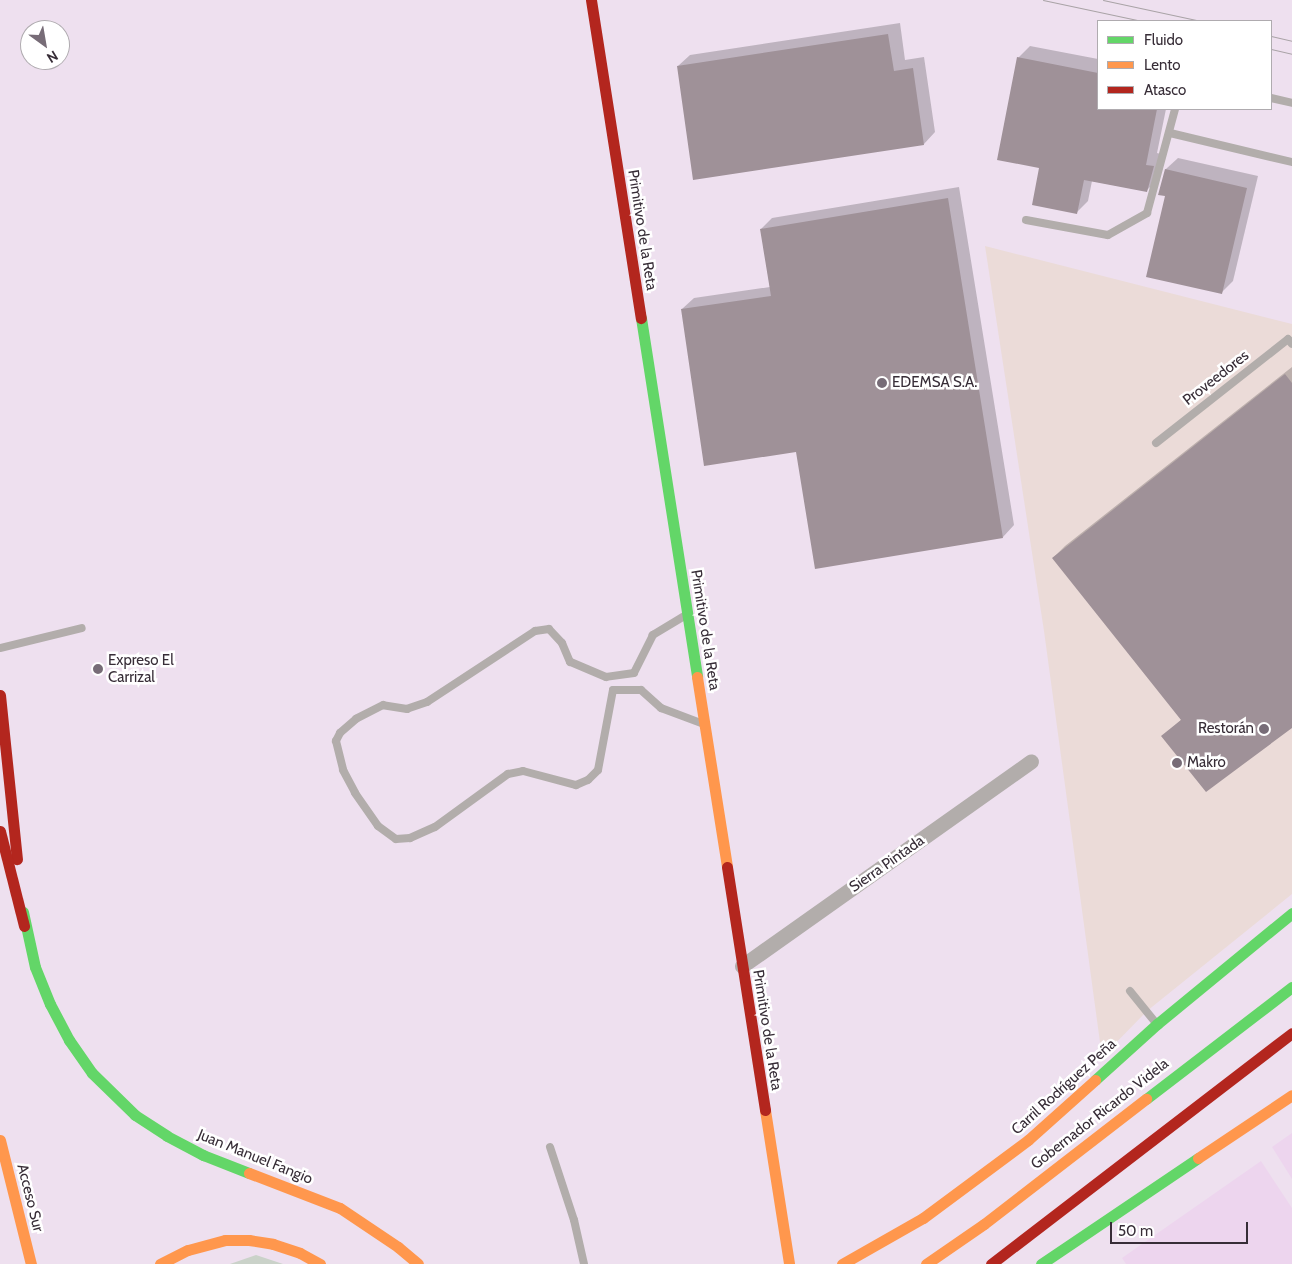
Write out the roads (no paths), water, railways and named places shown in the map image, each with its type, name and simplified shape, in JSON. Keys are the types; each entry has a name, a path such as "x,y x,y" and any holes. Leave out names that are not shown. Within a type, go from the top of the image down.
{"main road":[{"name":"Primitivo de la Reta","path":"591,0 789,1264"},
{"name":"Juan Manuel Fangio","path":"0,695 24,926 35,967 50,1004 69,1040 92,1074 136,1115 167,1136 203,1155 340,1208 398,1247 418,1264"},
{"path":"0,831 24,926"},
{"name":"Carril Rodríguez Peña","path":"842,1264 924,1218 1028,1140 1157,1024 1292,913"},
{"name":"Gobernador Ricardo Videla","path":"926,1264 984,1224 1292,987"},
{"path":"1185,1068 1256,999"},
{"path":"991,1264 1292,1033"},
{"path":"1208,1098 1292,1047"},
{"path":"1041,1264 1292,1095"},
{"name":"Acceso Sur","path":"0,1140 31,1264"},
{"path":"160,1264 197,1248 225,1240 249,1240 273,1244 300,1253 320,1264"}],"street":[{"name":"Sierra Pintada","path":"742,966 1031,761"}],"lane":[{"path":"1272,98 1292,103"},
{"path":"1026,220 1108,235 1147,213 1175,110"},
{"path":"1170,133 1292,162"},
{"name":"Proveedores","path":"1156,443 1288,339 1292,344"},
{"path":"687,614 653,635 634,673 606,677 570,662 562,643 549,629 535,631 427,702 406,709 383,705 356,718 340,733 336,741 343,770 355,793 378,826 396,839 410,838 435,827 508,774 523,771 576,785 588,780 598,770 613,690 641,690 661,708 704,724"},
{"path":"0,648 82,628"},
{"path":"1130,991 1157,1024"},
{"path":"550,1148 574,1220 584,1264"}],"tram line":[{"path":"1043,0 1137,20"},
{"path":"1103,0 1196,20"},
{"path":"1272,36 1292,41"},
{"path":"1272,49 1292,54"}],"place":[{"name":"EDEMSA S.A.","path":"882,383"},
{"name":"Expreso El Carrizal","path":"98,669"},
{"name":"Restorán","path":"1264,729"},
{"name":"Makro","path":"1177,763"}]}
